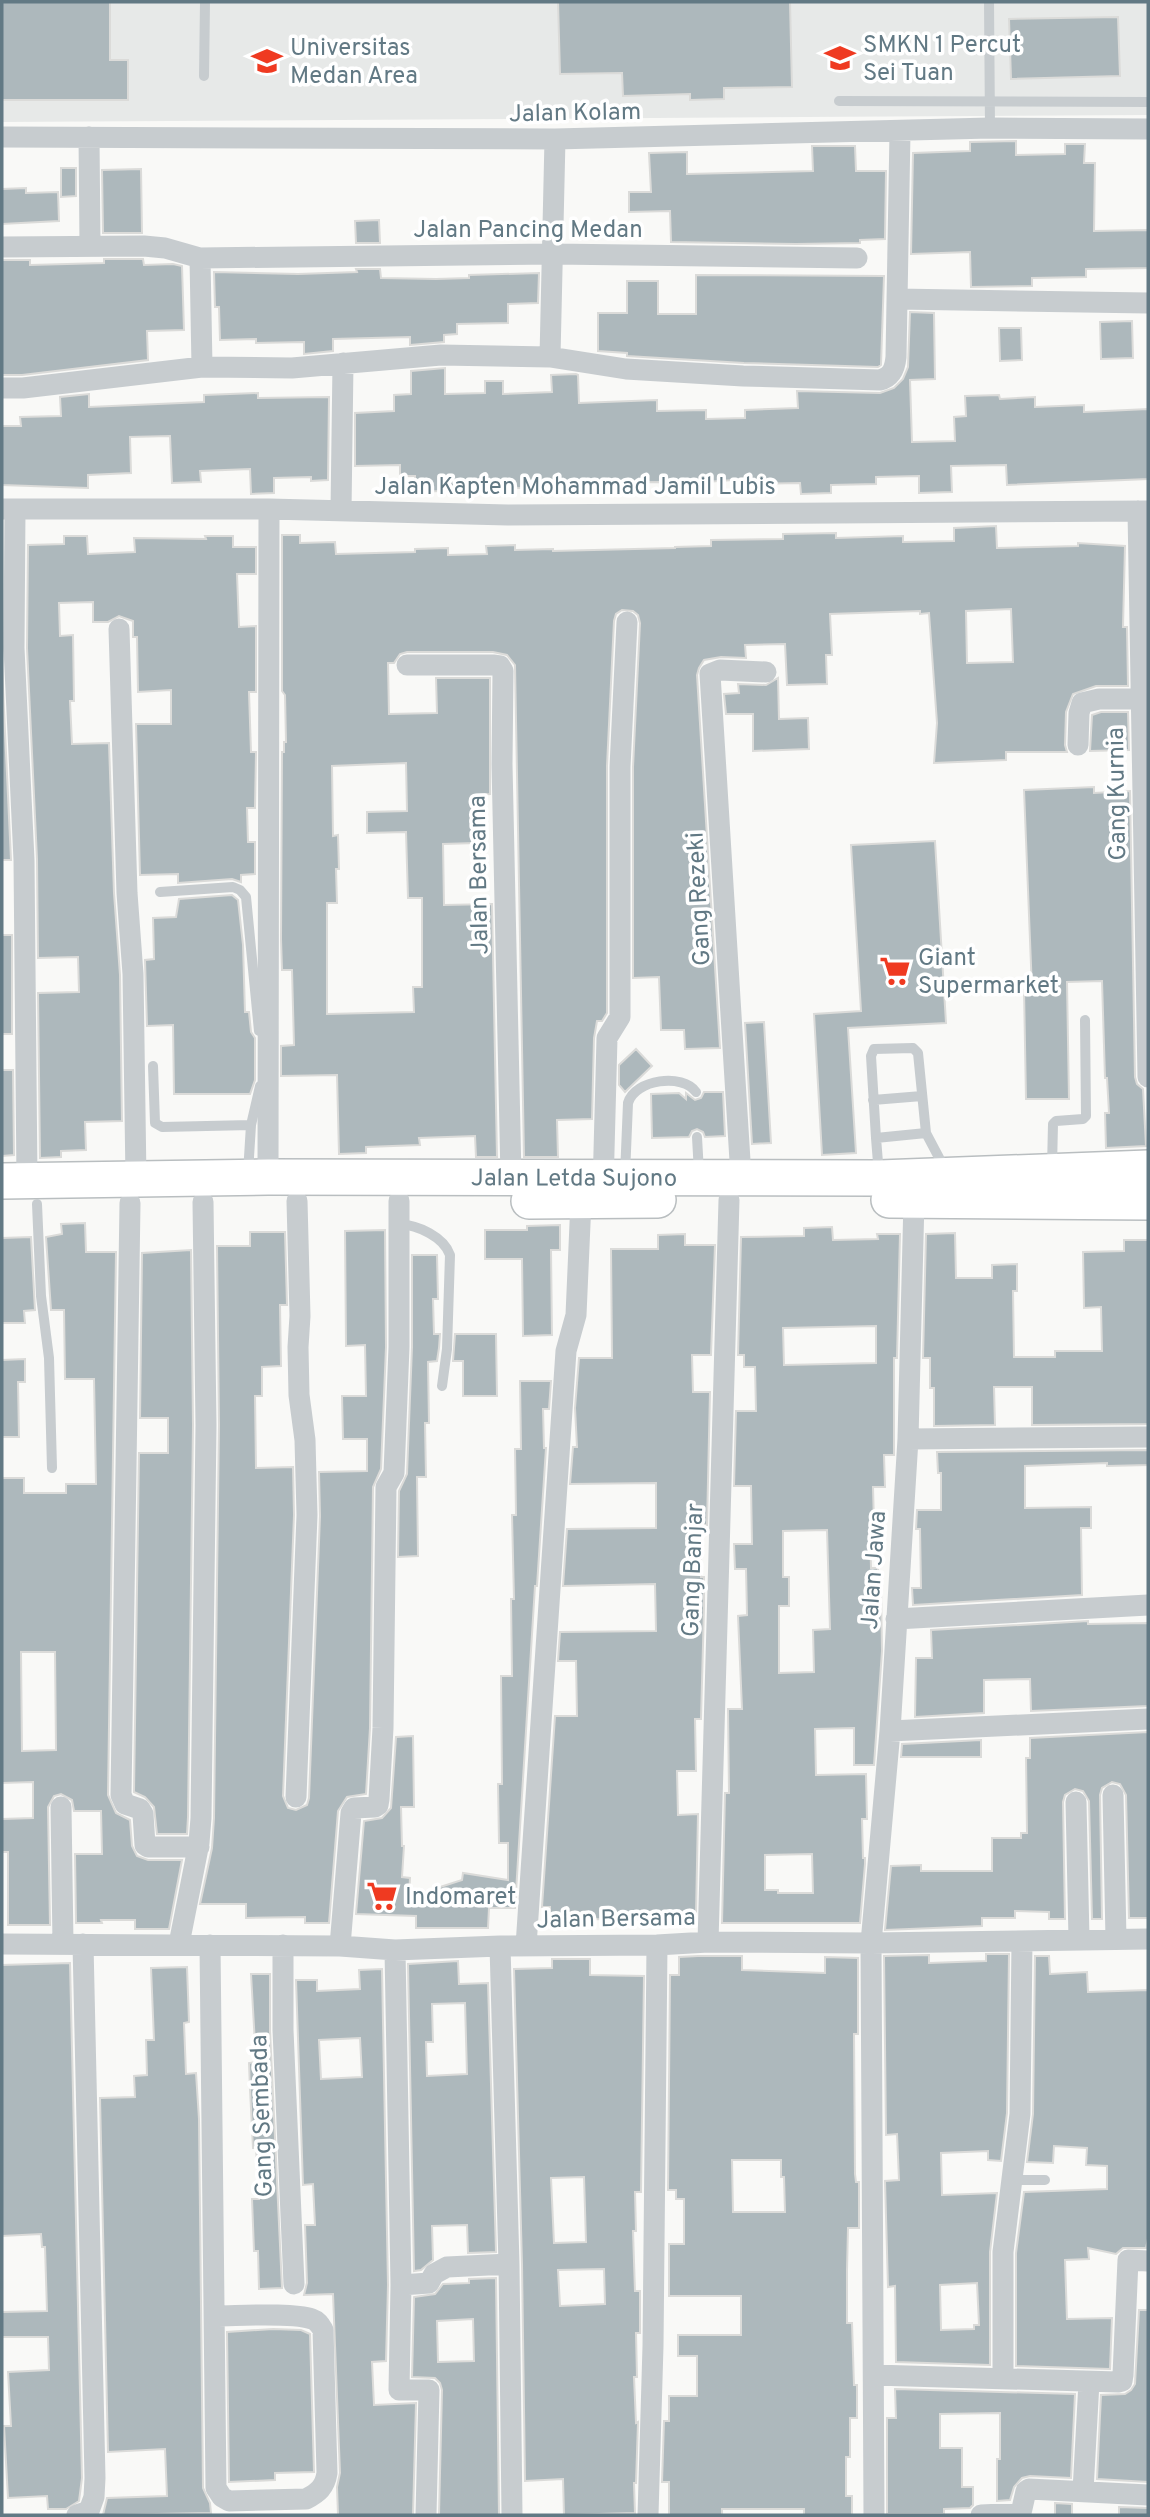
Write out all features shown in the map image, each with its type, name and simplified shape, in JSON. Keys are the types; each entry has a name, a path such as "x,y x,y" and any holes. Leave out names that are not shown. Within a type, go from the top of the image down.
{"highway":[{"name":"Jalan Letda Sujono","path":"2,1204 22,1188 133,1191 203,1202 298,1201 399,1213 607,1191 699,1177 735,1189 914,1200 1052,1186 1148,1168"},
{"name":"Jalan Letda Sujono","path":"133,1191 258,1177 511,1177 607,1191 735,1189 880,1178 948,1176 1052,1186 1148,1202"}],"street":[{"name":"Jalan Kolam","path":"2,137 555,139 990,128 1148,129"},
{"path":"2,388 23,388 202,367 292,368 441,355 550,357 639,370 880,380 889,376 895,364 900,132"},
{"path":"89,137 90,245"},
{"path":"550,357 555,139"},
{"name":"Jalan Pancing Medan","path":"2,247 165,247 200,258 554,254 857,258"},
{"path":"200,258 202,367"},
{"path":"897,299 1148,303"},
{"path":"341,511 343,363"},
{"path":"8,509 24,860 22,1188"},
{"name":"Jalan Kapten Mohammad Jamil Lubis","path":"8,509 269,509 508,515 1143,511"},
{"path":"258,1177 269,509"},
{"name":"Gang Kurnia","path":"1143,511 1141,699 1148,1076"},
{"path":"526,1946 566,1351 607,1191 607,1038 620,1017 620,767 627,622"},
{"path":"119,629 127,893 133,974 133,1191 121,1796 125,1804 140,1809 143,1814 145,1845 148,1847 198,1847"},
{"name":"Jalan Bersama","path":"407,665 494,665 500,666 503,671 502,764 511,1177"},
{"name":"Gang Rezeki","path":"735,1189 710,674 720,670 766,672"},
{"path":"1078,745 1082,703 1099,699 1141,699"},
{"name":"Gang Banjar","path":"708,1942 735,1189"},
{"name":"Jalan Jawa","path":"874,2515 871,1943 890,1731 908,1439 914,1200"},
{"path":"296,1797 307,1515 305,1440 299,1395 298,1201"},
{"path":"179,1944 201,1818 206,1426 203,1202"},
{"path":"340,1945 351,1813 354,1808 375,1807 379,1799 383,1715 386,1487 394,1473 399,1347 399,1213"},
{"path":"908,1439 1148,1437"},
{"path":"896,1619 1148,1605"},
{"path":"890,1731 1148,1719"},
{"path":"1113,1796 1116,1940"},
{"path":"1076,1802 1079,1939"},
{"path":"61,1807 73,1944 95,2478 93,2505 89,2511 77,2515"},
{"name":"Jalan Bersama","path":"2,1944 340,1945 395,1950 708,1942 871,1943 1148,1939"},
{"path":"1003,2379 1003,2252 1020,2114 1022,1941"},
{"path":"210,1945 216,2488 229,2501 306,2499 314,2495 322,2488 327,2473 323,2330 320,2324 313,2319 297,2316 215,2316"},
{"name":"Gang Sembada","path":"283,1945 283,2030 294,2284"},
{"path":"648,2515 653,2346 657,1945"},
{"path":"500,1946 509,2263 512,2515"},
{"path":"395,1950 401,2285 399,2390 429,2390 426,2515"},
{"path":"874,2375 1112,2383 1122,2381 1128,2260 1148,2261"},
{"path":"401,2285 429,2283 434,2274 447,2267 509,2263"},
{"path":"1083,2491 1089,2382"},
{"path":"981,2515 1021,2513 1026,2491 1029,2489 1148,2495"}],"lane":[{"path":"204,76 205,2"},
{"path":"989,2 990,128"},
{"path":"839,101 1148,102"},
{"path":"160,892 233,887 246,897 259,1038 260,1092 251,1125 258,1177"},
{"path":"1052,1186 1053,1124 1056,1121 1083,1119 1086,1116 1085,1020"},
{"path":"880,1178 870,1056 874,1049 916,1050 926,1133 948,1176"},
{"path":"153,1066 153,1119 158,1126 251,1125"},
{"path":"607,1191 628,1102 633,1092 645,1084 682,1081 691,1085 696,1092"},
{"path":"873,1100 922,1096"},
{"path":"876,1138 926,1133"},
{"path":"697,1137 699,1177"},
{"path":"22,1188 49,1358 52,1468"},
{"path":"399,1213 410,1224 438,1239 447,1247 450,1255 447,1349 442,1386"},
{"path":"1010,2180 1045,2179"}],"shaded area":[{"path":"2,2 1148,2 1148,115 2,122"}],"building":[{"path":"2,2 110,2 110,60 128,60 128,100 2,100"},
{"path":"558,2 790,2 792,87 724,88 724,99 690,100 690,94 623,96 622,73 560,74"},
{"path":"1118,17 1120,76 1011,79 1009,19"},
{"path":"1016,141 1016,155 1065,154 1065,144 1085,144 1084,163 1095,163 1094,231 1148,230 1148,268 1086,269 1086,277 1032,278 1032,286 971,287 970,252 911,254 913,153 970,151 970,142"},
{"path":"812,146 855,146 856,171 886,171 885,239 860,240 860,243 796,244 671,242 670,211 629,212 629,192 651,192 649,153 687,152 687,174 813,171"},
{"path":"61,168 76,168 76,196 61,197"},
{"path":"141,169 142,233 103,233 102,170"},
{"path":"26,188 26,193 58,192 59,221 2,224 2,189"},
{"path":"379,220 380,243 356,243 355,221"},
{"path":"104,259 143,259 144,265 182,266 184,330 147,331 148,360 2,375 2,260 30,260 30,265 104,263"},
{"path":"356,269 380,269 381,278 469,278 469,275 539,273 538,303 508,304 508,323 457,324 457,334 444,335 444,342 410,345 410,337 333,339 333,351 304,354 304,342 256,343 256,339 220,340 214,272 298,274 357,272"},
{"path":"696,275 884,276 881,365 744,363 627,356 627,353 598,351 598,313 627,313 627,281 658,281 658,314 696,314"},
{"path":"910,312 934,313 935,379 910,380 912,442 955,441 954,417 966,416 965,396 999,395 1000,399 1035,397 1035,407 1084,405 1084,412 1148,409 1148,479 1007,485 1006,465 951,466 952,492 919,493 919,476 876,477 876,484 831,485 831,493 801,494 800,483 748,484 747,479 664,485 664,482 552,483 552,487 415,492 415,476 400,476 400,465 355,466 355,413 394,411 394,395 411,394 411,371 445,368 445,394 485,393 485,381 503,381 503,394 552,392 551,375 576,374 579,403 657,400 657,411 706,410 706,419 745,418 745,410 798,408 797,391 880,393 894,388 903,379 908,367"},
{"path":"1132,321 1133,358 1101,359 1100,322"},
{"path":"999,328 1021,328 1022,360 1000,361"},
{"path":"258,393 258,398 329,397 328,480 311,481 311,477 274,478 274,493 251,494 250,469 200,471 201,482 172,483 170,436 130,437 131,473 88,475 88,488 2,485 2,426 21,426 20,417 61,416 60,397 89,394 89,407 204,402 204,395"},
{"path":"996,526 997,548 1078,546 1078,543 1125,546 1123,627 1127,627 1128,686 1096,686 1073,694 1066,712 1067,752 1006,752 1006,760 934,763 937,723 929,613 830,614 832,655 826,655 827,684 787,685 785,644 745,645 746,658 721,657 704,660 697,675 720,1048 685,1049 684,1030 661,1030 659,977 633,978 633,767 640,623 638,615 633,611 622,610 616,614 607,766 607,1013 602,1021 597,1021 594,1038 592,1119 557,1120 558,1157 524,1157 515,665 507,655 493,652 407,652 400,654 394,663 388,663 389,714 437,713 436,678 490,678 490,794 474,795 476,843 443,844 444,905 492,904 497,1157 476,1157 475,1136 419,1138 420,1145 366,1147 366,1153 339,1154 337,1075 281,1076 281,1046 294,1045 292,970 282,970 281,939 282,752 286,742 285,695 282,691 282,535 300,535 300,543 335,542 336,554 415,552 415,549 448,548 448,555 487,554 486,546 515,545 515,550 553,551 711,546 711,540 783,539 783,534 836,533 836,538 903,536 903,542 954,541 954,528","holes":["1011,609 1013,662 967,663 966,611","406,763 407,811 367,812 367,833 406,832 408,898 422,898 422,987 413,987 414,1012 327,1014 327,903 337,903 336,869 339,869 338,835 333,836 332,766"]},
{"path":"64,536 87,536 88,554 135,552 134,538 206,539 205,536 233,536 233,547 256,547 256,574 237,574 239,627 256,626 256,692 249,692 251,752 256,752 255,808 247,808 248,842 255,842 255,874 241,875 241,882 232,879 178,883 178,874 140,875 136,724 171,724 171,690 138,692 137,637 133,637 133,621 119,616 108,622 93,622 93,602 59,603 60,636 73,635 74,701 70,701 72,744 109,743 114,893 120,975 122,1121 85,1122 86,1150 61,1151 61,1157 40,1158 38,993 79,992 78,957 38,958 37,859 27,648 28,545 64,544"},
{"path":"2,667 11,860 2,860"},
{"path":"778,678 779,719 808,718 809,749 753,751 753,714 726,714 724,694 739,693 738,684 766,685"},
{"path":"1101,712 1128,712 1129,750 1090,751 1092,715"},
{"path":"1094,787 1094,793 1130,791 1135,1077 1137,1084 1143,1089 1146,1146 1106,1148 1105,1113 1109,1113 1105,1078 1102,981 1067,982 1069,1099 1026,1099 1024,990 1032,990 1024,790"},
{"path":"935,841 946,1023 848,1028 856,1153 822,1155 814,1014 861,1011 851,845"},
{"path":"232,895 238,900 243,945 245,1012 249,1012 251,1032 255,1038 255,1080 250,1094 174,1094 173,1025 147,1026 145,960 154,959 153,918 176,917 179,899"},
{"path":"2,935 12,935 12,1034 2,1034"},
{"path":"764,1022 771,1143 752,1144 745,1023"},
{"path":"636,1049 652,1066 625,1092 619,1085 619,1065"},
{"path":"2,1070 13,1070 14,1155 2,1156"},
{"path":"704,1092 723,1092 725,1136 705,1137 703,1132 697,1129 692,1131 689,1137 652,1138 651,1094 679,1093 686,1099 686,1093 695,1100 701,1098"},
{"path":"85,1223 86,1252 116,1252 108,1795 116,1813 130,1820 132,1846 137,1856 148,1860 182,1860 169,1929 135,1929 135,1920 76,1923 75,1854 102,1854 101,1811 74,1811 72,1800 61,1794 54,1796 48,1807 50,1925 8,1925 8,1852 2,1852 2,1819 33,1818 33,1782 2,1783 2,1478 24,1478 24,1493 66,1493 66,1484 96,1484 94,1379 65,1379 64,1310 51,1310 46,1237 62,1234 61,1224","holes":["21,1652 55,1652 56,1750 22,1751"]},
{"path":"560,1225 560,1250 551,1250 552,1335 523,1336 522,1259 485,1259 485,1230 527,1230 527,1226"},
{"path":"832,1227 833,1240 878,1239 877,1234 900,1234 897,1358 894,1358 894,1455 884,1455 885,1487 873,1487 874,1524 870,1524 871,1568 878,1568 878,1588 881,1588 882,1651 874,1765 854,1765 854,1728 815,1729 816,1775 866,1774 867,1819 862,1819 865,1864 860,1923 722,1923 725,1793 729,1793 728,1709 742,1709 738,1616 747,1615 746,1569 735,1569 734,1544 752,1544 751,1486 734,1486 736,1411 756,1411 755,1367 744,1367 744,1355 738,1355 741,1237 804,1236 804,1228","holes":["876,1326 876,1363 784,1365 783,1328","827,1530 830,1629 813,1630 814,1672 779,1673 779,1606 789,1606 789,1577 783,1577 783,1531","812,1854 813,1893 778,1893 778,1890 765,1890 765,1855"]},
{"path":"385,1230 386,1347 381,1469 373,1487 370,1728 366,1794 347,1797 338,1811 329,1923 305,1923 305,1917 246,1918 246,1904 200,1904 212,1848 214,1818 219,1425 217,1246 250,1246 250,1232 285,1232 287,1305 280,1305 281,1366 262,1367 262,1396 255,1396 256,1468 293,1467 294,1515 283,1796 288,1808 296,1810 307,1805 309,1798 320,1516 319,1472 367,1471 367,1439 343,1439 342,1396 366,1396 365,1345 346,1346 345,1231"},
{"path":"955,1233 956,1278 992,1278 992,1265 1017,1264 1017,1291 1013,1291 1014,1357 1055,1357 1055,1351 1102,1351 1101,1307 1084,1308 1083,1252 1124,1251 1124,1240 1148,1240 1148,1424 1032,1425 1032,1387 994,1387 995,1425 934,1426 934,1388 930,1388 930,1358 923,1358 926,1234"},
{"path":"685,1234 685,1245 715,1245 711,1355 692,1355 693,1392 710,1392 707,1525 700,1525 701,1577 704,1577 701,1719 695,1719 696,1771 677,1771 678,1815 698,1814 696,1914 610,1914 610,1919 550,1920 550,1907 542,1907 555,1716 577,1716 576,1661 558,1661 560,1632 656,1631 655,1584 563,1586 567,1529 656,1528 656,1483 570,1484 573,1447 577,1447 575,1408 579,1358 612,1358 611,1249 658,1249 658,1235"},
{"path":"31,1237 35,1310 24,1311 25,1323 2,1323 2,1238"},
{"path":"191,1250 193,1425 188,1817 187,1834 157,1834 154,1807 145,1797 134,1792 139,1453 168,1453 168,1418 140,1418 142,1253"},
{"path":"412,1255 437,1255 438,1299 433,1299 434,1334 440,1334 437,1361 428,1362 426,1477 417,1477 418,1556 398,1557 399,1491 407,1474"},
{"path":"455,1334 496,1334 497,1396 463,1396 463,1361 453,1361"},
{"path":"25,1359 25,1382 18,1382 19,1437 2,1437 2,1360"},
{"path":"520,1381 551,1381 549,1409 543,1409 546,1448 515,1908 489,1908 488,1928 416,1928 416,1916 356,1914 364,1821 382,1818 391,1808 396,1737 413,1736 414,1807 401,1807 404,1846 402,1877 410,1878 409,1897 462,1880 463,1873 508,1880 508,1843 499,1843 498,1784 502,1784 501,1676 512,1676 512,1515 516,1515 515,1449 521,1449"},
{"path":"1148,1450 1148,1465 1107,1466 1107,1463 1025,1466 1025,1508 1091,1507 1091,1528 1081,1528 1082,1595 913,1605 912,1588 921,1588 917,1510 941,1510 941,1473 938,1473 937,1452"},
{"path":"1088,1621 1088,1624 1148,1623 1148,1706 1031,1711 1030,1679 984,1680 984,1713 915,1717 916,1658 932,1658 931,1630"},
{"path":"1148,1732 1148,1918 1129,1918 1126,1795 1120,1784 1112,1782 1102,1788 1100,1795 1102,1919 1092,1919 1089,1801 1083,1791 1075,1789 1065,1795 1063,1802 1065,1919 1049,1919 1049,1912 1015,1911 1015,1918 982,1918 982,1926 885,1930 891,1866 921,1865 921,1871 992,1871 992,1838 1021,1838 1021,1833 1027,1833 1026,1758 1030,1758 1030,1738"},
{"path":"981,1740 981,1757 901,1757 902,1744"},
{"path":"986,1954 1009,1954 1007,2113 1001,2161 988,2160 988,2151 941,2153 942,2195 997,2193 990,2252 990,2365 896,2362 895,2286 888,2287 885,2181 899,2180 897,2134 886,2135 884,1956 929,1955 929,1963 986,1961","holes":["977,2283 979,2325 974,2325 974,2329 941,2330 940,2285"]},
{"path":"742,1956 742,1970 825,1973 825,1957 858,1958 858,2034 854,2034 855,2174 856,2182 859,2182 859,2228 848,2228 847,2270 847,2323 852,2323 854,2385 857,2385 857,2418 850,2418 850,2457 846,2457 846,2496 852,2496 852,2515 804,2515 804,2509 722,2509 722,2515 669,2515 669,2482 662,2482 664,2421 669,2421 669,2396 697,2396 697,2356 678,2356 678,2335 741,2335 741,2296 669,2296 669,2244 684,2244 684,2199 676,2199 676,2190 668,2190 670,1975 679,1975 679,1957","holes":["732,2160 781,2160 785,2212 733,2212"]},
{"path":"1035,1956 1049,1956 1050,1974 1087,1972 1088,1992 1148,1990 1146,2248 1123,2248 1116,2254 1088,2248 1089,2259 1065,2260 1067,2319 1112,2318 1110,2369 1016,2366 1016,2253 1024,2192 1107,2189 1107,2166 1086,2165 1087,2148 1054,2146 1053,2163 1027,2162 1033,2114"},
{"path":"552,1959 590,1959 590,1975 644,1976 641,2192 635,2192 636,2231 633,2231 635,2291 640,2291 640,2333 636,2333 637,2377 634,2377 636,2423 638,2422 635,2513 564,2515 563,2479 525,2481 514,1969 552,1968","holes":["584,2177 586,2242 554,2243 551,2178","604,2269 605,2304 560,2306 558,2270"]},
{"path":"458,1961 459,1984 488,1983 496,2252 468,2253 467,2225 432,2226 433,2260 421,2270 414,2271 408,1964","holes":["465,2003 467,2074 427,2076 426,2042 433,2042 432,2004"]},
{"path":"70,1963 82,2478 79,2501 66,2509 48,2509 47,2496 8,2498 4,2426 11,2426 8,2372 49,2370 48,2337 2,2337 2,2312 47,2311 45,2247 42,2247 41,2234 2,2236 2,1965"},
{"path":"187,1967 189,2022 184,2023 186,2074 196,2073 199,2119 203,2488 211,2513 103,2515 107,2498 167,2496 165,2449 108,2452 100,2098 135,2097 134,2076 147,2075 146,2040 154,2040 151,1968"},
{"path":"382,1969 388,2285 386,2361 372,2362 374,2405 416,2403 413,2515 338,2515 337,2487 340,2473 333,2294 304,2295 307,2283 305,2225 315,2225 313,2184 303,2185 296,1980 317,1980 317,1991 360,1989 359,1970","holes":["360,2038 362,2077 321,2079 319,2040"]},
{"path":"251,1974 270,1974 270,2031 282,2288 259,2289 258,2251 254,2251 252,2199 259,2199 256,2148 253,2148 249,2063 256,2062"},
{"path":"496,2278 499,2515 439,2515 442,2390 435,2378 412,2377 414,2297 435,2294 443,2284 469,2283 469,2279","holes":["473,2319 474,2361 438,2362 437,2321"]},
{"path":"1139,2310 1148,2310 1148,2482 1097,2479 1101,2395 1125,2394 1135,2384"},
{"path":"301,2330 310,2334 314,2472 275,2473 275,2480 229,2482 227,2332"},
{"path":"895,2389 1075,2394 1071,2478 1022,2478 1014,2487 1010,2500 997,2501 1000,2413 940,2414 940,2448 962,2448 962,2487 973,2487 973,2505 970,2508 944,2509 944,2514 887,2514 887,2418 896,2418"},
{"path":"1055,2503 1072,2504 1072,2515 1055,2515"},
{"path":"1119,2507 1148,2508 1148,2515 1119,2515"}],"place":[{"name":"SMKN 1 Percut Sei Tuan","path":"840,58"},
{"name":"Universitas Medan Area","path":"267,61"},
{"name":"Giant Supermarket","path":"895,971"},
{"name":"Indomaret","path":"382,1896"}]}
